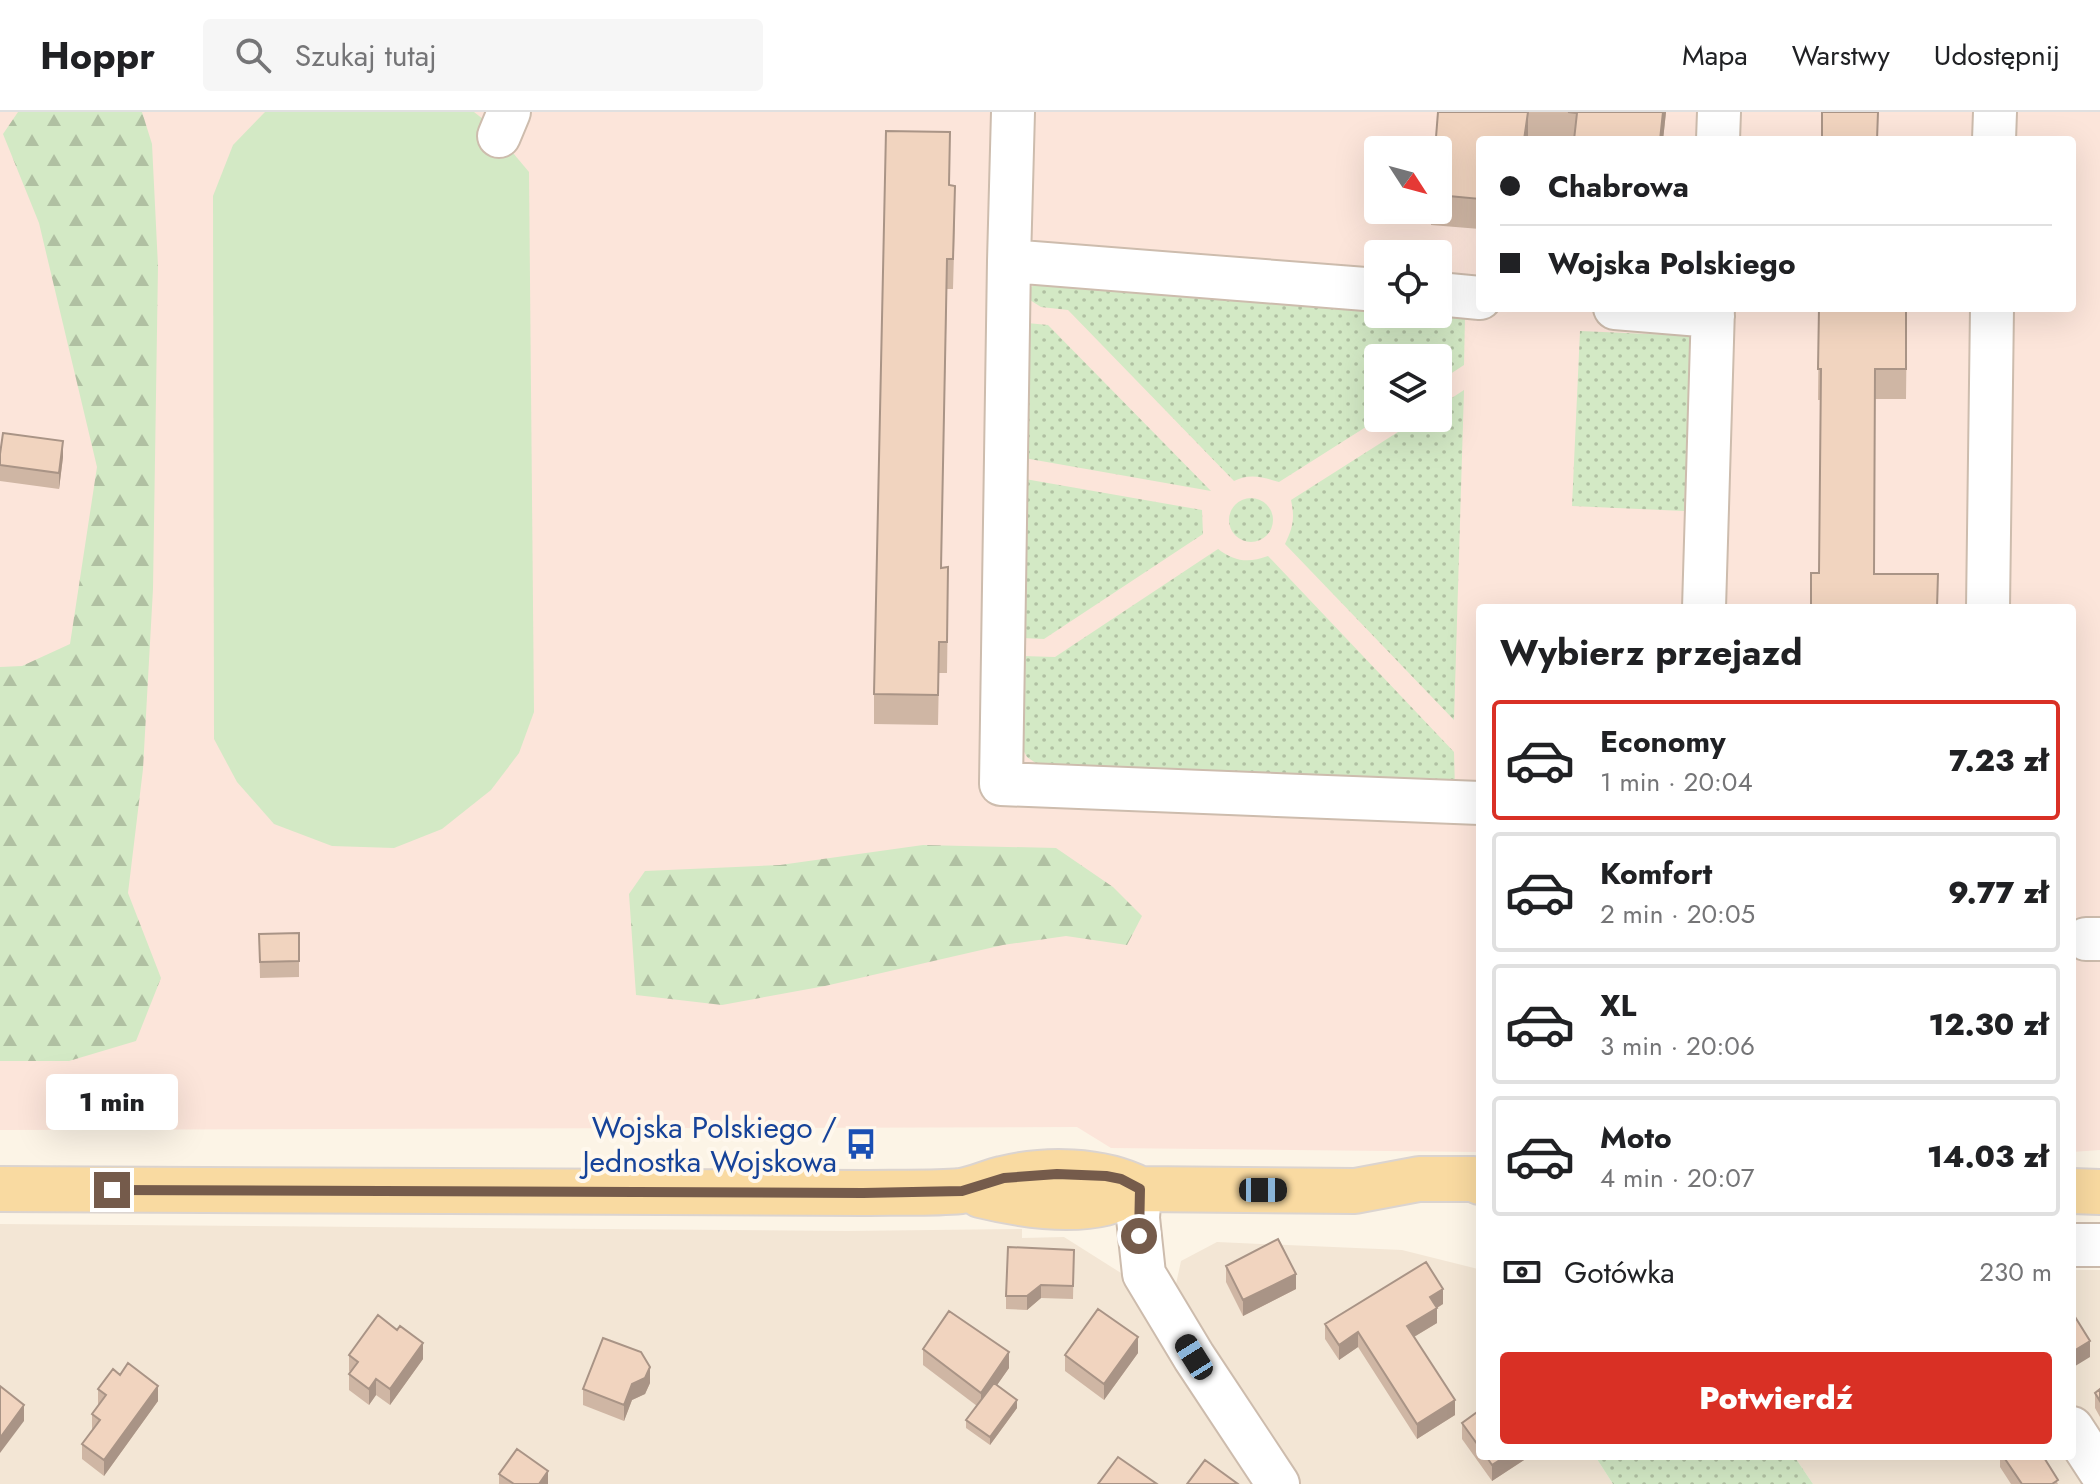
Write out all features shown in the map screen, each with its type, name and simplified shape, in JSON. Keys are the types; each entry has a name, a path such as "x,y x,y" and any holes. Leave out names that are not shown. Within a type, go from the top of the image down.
{"main road":[{"path":"0,1189 746,1194 962,1191 1004,1178 1057,1174 1106,1176 1121,1179 1140,1189 1355,1191 1419,1179 1476,1180"},
{"path":"1355,1191 1403,1206 1435,1208 1476,1198"},
{"path":"2076,1191 2100,1192"}],"street":[{"path":"1013,112 1001,784 1476,803"},
{"path":"1718,136 1719,112"},
{"path":"1994,136 1995,112"},
{"path":"1009,261 1364,289"},
{"path":"1452,295 1476,298"},
{"path":"1704,604 1713,312"},
{"path":"1988,604 1992,312"},
{"path":"1140,1189 1139,1236 1144,1274 1194,1357 1278,1484"},
{"path":"2076,1245 2100,1245"},
{"path":"2076,1434 2100,1471"}],"shaded area":[{"path":"0,112 2100,112 2100,1150 2076,1152 2076,604 1476,604 1476,1152 1111,1148 1077,1127 0,1130"},
{"path":"0,1224 847,1231 1022,1229 1022,1238 1064,1237 1121,1273 1160,1332 1185,1299 1176,1284 1181,1261 1217,1242 1402,1250 1476,1268 1476,1460 1598,1460 1613,1484 0,1484"},
{"path":"2076,1270 2100,1270 2100,1484 1813,1484 1797,1460 2076,1460"}],"green space":[{"path":"18,112 142,112 152,144 158,266 153,589 143,769 128,893 161,978 136,1041 69,1061 0,1061 0,667 22,666 70,644 97,467 39,223 3,134"},
{"path":"265,112 474,112 488,123 529,172 534,712 519,753 491,790 442,829 394,848 332,846 274,824 237,782 214,739 213,196 233,145"},
{"path":"1044,280 1364,308 1364,328 1452,328 1452,316 1465,316 1464,365 1452,373 1452,344 1364,344 1364,428 1279,482 1251,476 1234,481 1068,310 1041,307 1030,300 1029,288"},
{"path":"1027,323 1048,325 1211,491 1024,458"},
{"path":"1580,331 1692,336 1684,511 1572,506"},
{"path":"1464,390 1454,720 1285,544 1292,523 1291,500 1398,432 1452,432 1452,398"},
{"path":"1025,479 1202,510 1203,534 1044,639 1022,638"},
{"path":"1251,498 1267,504 1273,520 1267,536 1251,542 1235,536 1229,520 1235,504"},
{"path":"1218,549 1242,560 1268,556 1454,752 1455,790 1040,766 1027,757 1021,746 1022,656 1055,657"},
{"path":"923,845 1056,848 1113,887 1142,916 1127,945 1066,936 1003,945 825,986 722,1005 636,995 629,894 645,871 780,865"},
{"path":"1598,1460 1797,1460 1813,1484 1613,1484"}],"building":[{"path":"1438,112 1528,112 1525,136 1476,136 1476,199 1452,196 1452,136 1436,136"},
{"path":"1568,112 1663,112 1660,136 1574,136 1577,113"},
{"path":"1822,112 1878,112 1877,136 1822,136"},
{"path":"886,131 950,132 949,185 955,186 953,259 947,259 941,568 948,567 947,642 939,642 938,695 874,694"},
{"path":"1819,312 1906,312 1906,369 1875,369 1874,574 1938,574 1937,604 1811,604 1811,573 1819,573 1821,369 1818,369"},
{"path":"3,433 63,441 59,473 0,465"},
{"path":"299,933 299,961 260,962 259,934"},
{"path":"1278,1239 1296,1274 1243,1300 1226,1266"},
{"path":"1008,1247 1074,1250 1073,1286 1041,1285 1027,1296 1006,1296"},
{"path":"1426,1262 1443,1289 1430,1297 1437,1308 1407,1326 1455,1400 1417,1424 1358,1332 1339,1345 1325,1324"},
{"path":"1098,1309 1138,1337 1104,1384 1065,1355"},
{"path":"949,1311 1009,1352 981,1393 923,1349"},
{"path":"378,1315 397,1330 400,1326 423,1343 390,1389 376,1379 369,1389 349,1374 358,1362 349,1355"},
{"path":"2076,1318 2090,1341 2076,1350"},
{"path":"603,1338 641,1352 650,1367 645,1378 632,1384 624,1405 583,1389"},
{"path":"128,1363 158,1386 104,1460 82,1444 100,1420 92,1414 106,1395 98,1389 113,1369 120,1375"},
{"path":"994,1383 1017,1400 990,1437 966,1420"},
{"path":"0,1386 24,1405 0,1438"},
{"path":"1476,1413 1476,1442 1462,1423"},
{"path":"517,1449 548,1471 539,1484 514,1484 499,1474"},
{"path":"1118,1457 1157,1484 1098,1484"},
{"path":"1205,1460 1238,1484 1187,1484"},
{"path":"2006,1460 2046,1460 2058,1480 2052,1484 2022,1484"}],"place":[{"name":"Wojska Polskiego / Jednostka Wojskowa","path":"861,1144"}],"route":[{"path":"112,1190 863,1193 962,1191 1023,1175 1085,1175 1121,1179 1140,1189 1139,1236"}]}
